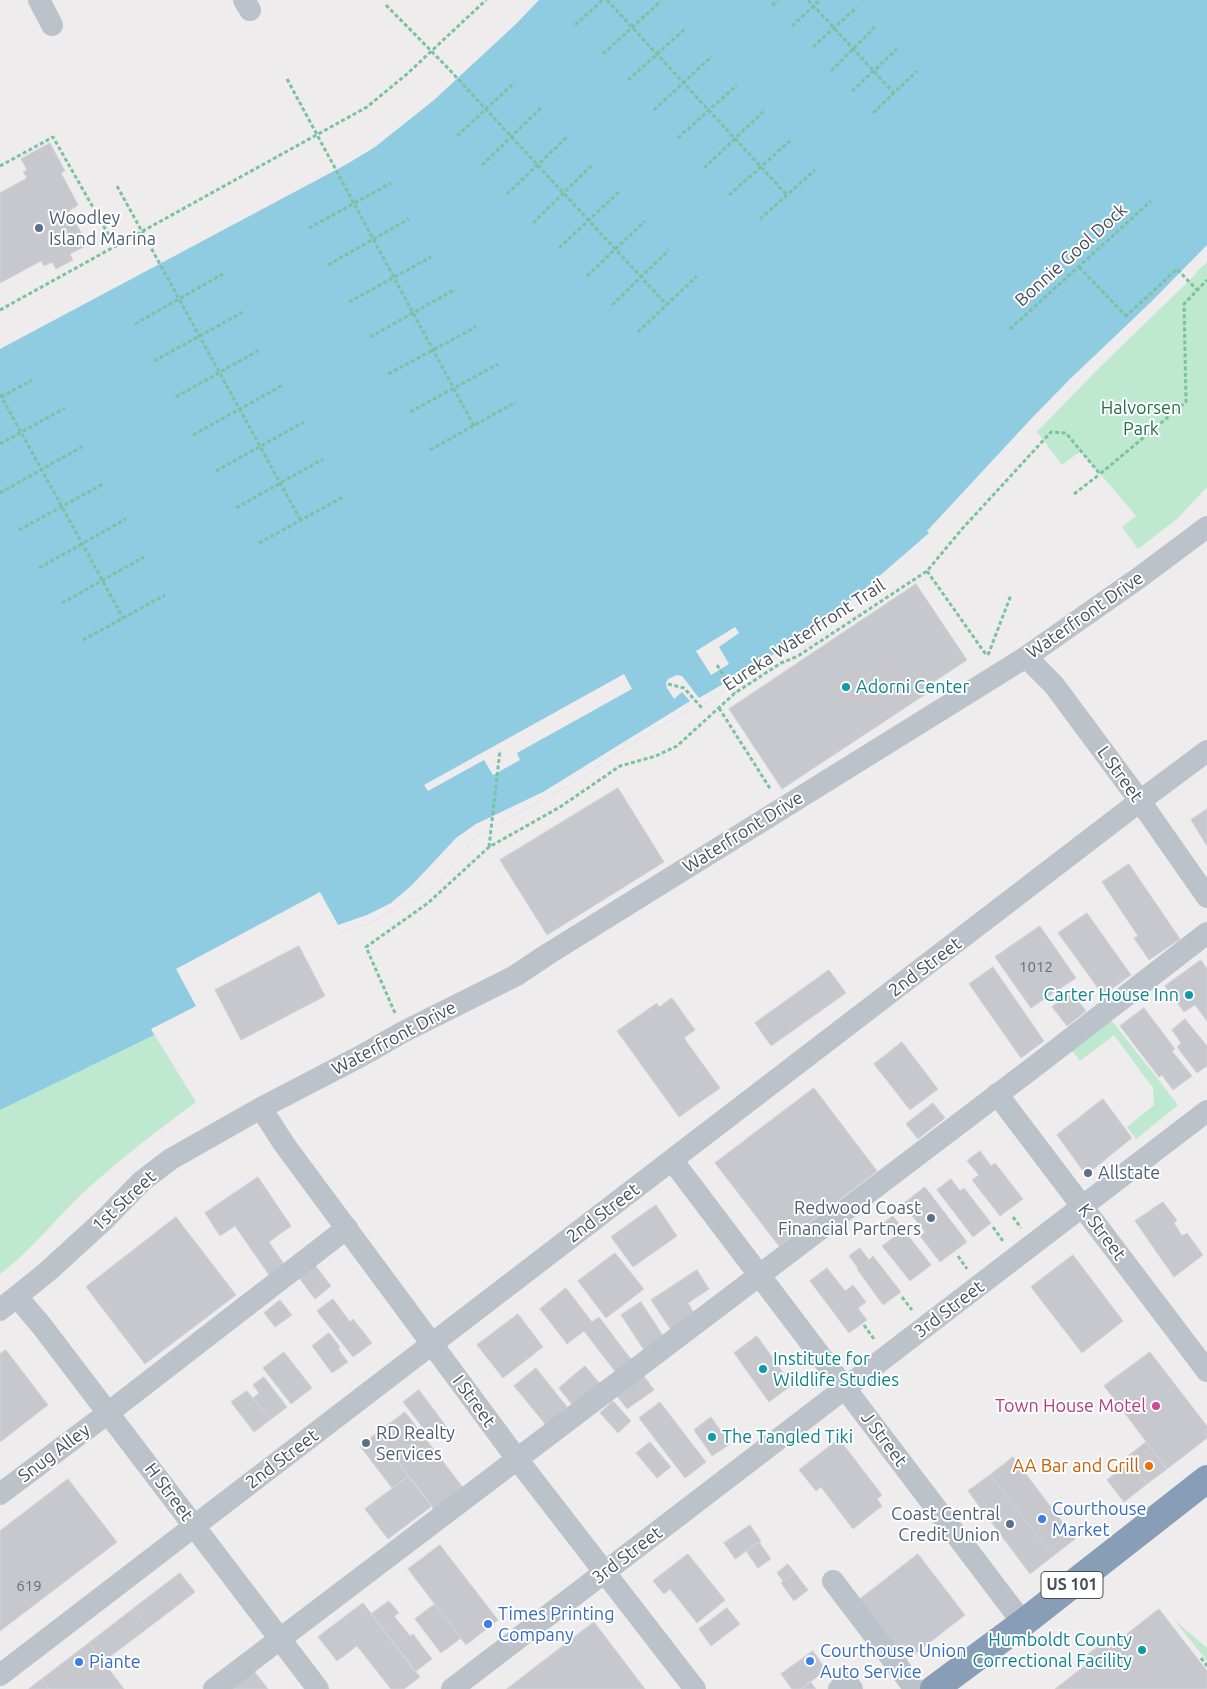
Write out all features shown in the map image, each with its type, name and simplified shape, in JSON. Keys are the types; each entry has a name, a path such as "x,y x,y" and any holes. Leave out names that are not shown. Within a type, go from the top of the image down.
{"highway":[{"name":"US 101","path":"934,1689 1024,1623 1207,1479"}],"street":[{"path":"39,0 52,26"},
{"name":"Waterfront Drive","path":"260,1108 403,1032 515,976 556,948 1026,656 1140,577 1207,527"},
{"name":"L Street","path":"1026,656 1054,685 1140,801 1207,897"},
{"name":"2nd Street","path":"0,1675 1140,801 1207,752"},
{"path":"214,1689 1207,933"},
{"name":"K Street","path":"997,1094 1207,1370"},
{"name":"I Street","path":"260,1108 284,1144 517,1459 695,1689"},
{"name":"1st Street","path":"9,1304 104,1220 142,1181 171,1159 260,1108"},
{"name":"3rd Street","path":"452,1689 1207,1110"},
{"name":"J Street","path":"672,1160 1024,1623"},
{"name":"Snug Alley","path":"0,1494 108,1413 346,1228"},
{"name":"H Street","path":"9,1304 41,1325 318,1689"},
{"path":"832,1581 915,1689"},
{"path":"839,1689 847,1683 852,1689"}],"path":[{"path":"0,310 367,107 486,0"},
{"path":"575,25 605,0 787,195"},
{"path":"772,5 778,0"},
{"path":"808,0 894,93"},
{"path":"792,26 820,0"},
{"path":"602,54 661,1"},
{"path":"386,5 432,50 667,305"},
{"path":"813,47 857,7"},
{"path":"830,71 875,27"},
{"path":"628,80 685,29"},
{"path":"852,91 897,49"},
{"path":"654,110 712,56"},
{"path":"873,113 917,71"},
{"path":"287,79 474,426"},
{"path":"457,136 515,82"},
{"path":"678,138 737,85"},
{"path":"482,164 541,108"},
{"path":"704,168 764,111"},
{"path":"0,166 53,137 115,246"},
{"path":"507,194 567,137"},
{"path":"730,195 791,140"},
{"path":"533,223 592,165"},
{"path":"760,219 815,170"},
{"path":"309,228 391,183"},
{"path":"116,186 300,521"},
{"path":"559,248 619,192"},
{"name":"Bonnie Gool Dock","path":"1010,329 1151,201"},
{"path":"328,265 409,220"},
{"path":"587,276 644,221"},
{"path":"612,305 669,250"},
{"path":"349,302 431,258"},
{"path":"1079,267 1125,316"},
{"path":"1125,316 1177,269 1197,290"},
{"path":"135,324 223,274"},
{"path":"638,332 697,276"},
{"path":"1074,494 1186,402 1184,304 1207,280"},
{"path":"370,337 454,290"},
{"path":"1125,316 1134,309"},
{"path":"154,361 245,311"},
{"path":"388,374 476,327"},
{"path":"176,397 261,349"},
{"path":"410,412 498,364"},
{"path":"32,380 0,396 123,618"},
{"path":"193,435 282,385"},
{"path":"430,450 516,402"},
{"path":"0,444 65,408"},
{"path":"216,471 304,422"},
{"name":"Eureka Waterfront Trail","path":"403,1032 366,947 428,903 488,847 560,807 620,766 656,756 677,746 735,693 781,664 798,656 927,571 962,529 1051,432 1066,433 1100,474"},
{"path":"0,493 85,445"},
{"path":"236,508 323,460"},
{"path":"19,530 105,483"},
{"path":"259,543 343,497"},
{"path":"39,568 126,519"},
{"path":"62,603 144,557"},
{"path":"927,571 988,656 1011,595"},
{"path":"83,640 165,595"},
{"path":"717,665 735,693"},
{"path":"668,684 684,688 702,708"},
{"path":"719,708 775,797"},
{"path":"488,847 500,750"},
{"path":"1013,1217 1021,1228"},
{"path":"992,1228 1003,1242"},
{"path":"958,1256 968,1269"},
{"path":"902,1297 913,1311"},
{"path":"864,1325 875,1340"},
{"path":"1201,1658 1207,1666"}],"green space":[{"name":"Halvorsen Park","path":"1207,262 1207,487 1177,519 1138,549 1122,527 1136,516 1081,451 1062,465 1035,429 1182,284"},
{"path":"1109,1017 1178,1105 1136,1139 1127,1127 1154,1105 1153,1088 1114,1035 1080,1061 1070,1048"},
{"path":"151,1029 196,1102 98,1179 74,1201 23,1255 0,1274 0,1031"},
{"path":"1174,1620 1207,1648 1207,1661"}],"water":[{"path":"526,0 1207,0 1207,256 872,593 833,621 830,631 799,651 788,651 704,704 688,710 616,753 584,777 475,837 438,884 422,897 398,906 371,923 342,932 151,1029 154,1035 0,1110 0,339 386,130 416,106"}],"pier":[{"path":"522,0 539,0 516,24 434,100 375,147 347,164 0,349 0,336 384,128 451,71"},
{"path":"1207,245 1207,260 1193,277 1100,367 935,537 932,536 872,593 833,621 830,631 799,651 788,651 704,704 705,707 697,710 695,708 688,710 616,753 584,777 475,837 438,884 422,897 398,906 371,923 342,932 343,934 197,1008 176,969 320,892 338,925 367,915 391,903 412,885 456,838 476,824 543,792 690,701 682,692 674,699 667,688 666,683 668,679 677,675 682,676 699,698 809,634 846,605 929,533 927,531 1030,420"},
{"path":"735,627 739,633 719,647 729,664 711,675 696,651"},
{"path":"624,674 632,689 517,753 520,760 493,775 484,760 428,791 424,785"}],"building":[{"name":"Woodley Island Marina","path":"50,143 65,171 61,173 78,205 69,211 88,245 70,254 73,260 56,269 52,262 44,266 41,261 0,283 0,193 27,178 23,172 27,170 21,159"},
{"name":"Adorni Center","path":"916,584 967,660 929,685 932,690 782,789 729,709"},
{"path":"618,788 664,862 547,935 500,860"},
{"path":"1207,809 1207,846 1191,820"},
{"path":"1129,864 1180,939 1149,960 1134,938 1138,936 1102,882"},
{"path":"1087,913 1131,975 1103,995 1058,933"},
{"path":"1040,926 1076,978 1031,1008 995,957"},
{"path":"299,946 325,996 241,1040 215,990"},
{"name":"Carter House Inn","path":"1201,960 1207,969 1207,1021 1195,1005 1184,1012 1165,986"},
{"path":"993,967 1044,1041 1021,1058 969,984"},
{"path":"829,970 846,993 771,1046 755,1023"},
{"path":"1071,992 1086,1011 1067,1026 1052,1007"},
{"path":"672,998 695,1030 684,1038 720,1088 679,1117 617,1031 657,1003 659,1007"},
{"path":"1144,1008 1175,1049 1172,1051 1192,1076 1173,1090 1162,1075 1159,1077 1120,1026"},
{"path":"1185,1019 1207,1046 1207,1066 1197,1073 1177,1047 1181,1043 1172,1030"},
{"path":"902,1042 938,1089 910,1110 874,1064"},
{"path":"814,1088 877,1171 779,1246 715,1163"},
{"path":"1103,1099 1132,1138 1086,1175 1057,1135"},
{"path":"933,1103 945,1118 918,1139 906,1124"},
{"path":"980,1151 991,1166 995,1163 1023,1199 1000,1216 972,1180 979,1175 967,1161"},
{"path":"258,1177 291,1226 269,1242 284,1264 269,1275 235,1226 220,1236 205,1213"},
{"path":"951,1179 960,1191 964,1188 991,1223 973,1237 937,1190"},
{"name":"Redwood Coast Financial Partners","path":"925,1187 967,1242 940,1262 920,1236 925,1232 903,1204"},
{"path":"1163,1202 1177,1220 1174,1223 1182,1236 1187,1233 1203,1255 1174,1277 1135,1221"},
{"path":"656,1205 677,1236 633,1267 611,1237"},
{"path":"893,1216 931,1265 910,1281 882,1246 894,1237 884,1223"},
{"path":"176,1217 236,1295 145,1364 86,1287"},
{"path":"860,1248 869,1260 873,1256 901,1292 883,1305 849,1256"},
{"path":"615,1253 644,1289 606,1318 578,1281"},
{"path":"1073,1255 1123,1321 1082,1353 1031,1287"},
{"path":"315,1265 331,1286 315,1299 299,1278"},
{"path":"827,1268 845,1291 853,1285 866,1302 858,1308 867,1320 849,1333 810,1281"},
{"path":"697,1270 709,1289 688,1303 695,1315 671,1330 651,1300"},
{"path":"566,1288 592,1322 599,1317 633,1362 617,1374 584,1331 567,1344 540,1309"},
{"path":"333,1299 350,1322 353,1319 372,1343 353,1357 317,1311"},
{"path":"280,1300 292,1315 275,1327 264,1313"},
{"path":"641,1302 664,1337 644,1350 621,1315"},
{"path":"518,1314 543,1347 503,1378 477,1345"},
{"path":"329,1333 340,1347 338,1349 348,1362 332,1373 312,1346"},
{"name":"Institute for Wildlife Studies","path":"757,1336 792,1385 769,1402 734,1353"},
{"path":"6,1350 48,1405 0,1442 0,1354"},
{"path":"284,1352 312,1388 291,1404 263,1368"},
{"name":"Town House Motel","path":"1150,1352 1207,1426 1207,1438 1167,1469 1104,1386"},
{"path":"585,1366 601,1385 574,1407 559,1388"},
{"path":"536,1368 567,1407 546,1425 514,1386"},
{"path":"644,1376 654,1390 627,1409 617,1396"},
{"path":"264,1377 287,1407 270,1420 253,1398 259,1393 253,1385"},
{"path":"419,1390 446,1426 431,1438 403,1402"},
{"path":"247,1391 270,1420 254,1432 231,1402"},
{"path":"613,1401 631,1421 618,1433 600,1413"},
{"path":"660,1402 706,1462 685,1478 639,1418"},
{"path":"405,1412 464,1489 435,1511 376,1434"},
{"name":"The Tangled Tiki","path":"711,1417 730,1444 712,1456 694,1430"},
{"path":"376,1434 409,1476 392,1488 360,1446"},
{"path":"839,1439 882,1495 877,1499 882,1506 853,1529 821,1487 816,1491 799,1470"},
{"path":"650,1442 671,1467 657,1478 636,1453"},
{"name":"AA Bar and Grill","path":"1146,1442 1167,1469 1147,1484 1126,1458"},
{"name":"Courthouse Market","path":"1013,1457 1075,1539 1053,1556 990,1475"},
{"path":"1130,1462 1147,1484 1124,1502 1107,1480"},
{"name":"Coast Central Credit Union","path":"990,1475 1053,1556 1030,1574 968,1491"},
{"path":"409,1476 432,1506 388,1539 365,1509"},
{"path":"68,1479 117,1542 0,1631 0,1531"},
{"path":"750,1525 761,1541 735,1559 724,1543"},
{"path":"759,1542 771,1559 758,1568 746,1551"},
{"path":"440,1545 498,1620 466,1645 408,1569"},
{"path":"688,1554 725,1600 697,1623 670,1589 664,1594 653,1581"},
{"path":"918,1554 965,1615 907,1660 860,1599"},
{"path":"788,1564 795,1573 783,1581 777,1573"},
{"path":"180,1573 195,1592 148,1628 133,1609"},
{"path":"795,1573 808,1590 794,1601 781,1583"},
{"path":"389,1601 399,1613 394,1616 410,1636 413,1634 432,1659 415,1672 371,1614"},
{"path":"363,1603 420,1677 404,1689 391,1689 357,1646 337,1661 318,1637"},
{"path":"435,1604 461,1638 441,1653 415,1619"},
{"path":"727,1608 740,1624 711,1646 699,1629"},
{"path":"133,1609 148,1628 103,1662 89,1643"},
{"name":"Humboldt County Correctional Facility","path":"1159,1609 1207,1671 1207,1689 1055,1689 1086,1665 1084,1662 1088,1654 1100,1645 1109,1643 1111,1646"},
{"path":"594,1622 645,1689 507,1689"},
{"path":"89,1643 124,1689 49,1689 42,1679"},
{"name":"Courthouse Union Auto Service","path":"813,1651 826,1670 801,1689 792,1689 781,1674"},
{"path":"254,1671 268,1689 231,1689"},
{"path":"42,1679 49,1689 29,1689"},
{"path":"810,1681 816,1689 801,1689"}],"place":[{"name":"Woodley Island Marina","path":"39,228"},
{"name":"Adorni Center","path":"846,687"},
{"name":"Carter House Inn","path":"1189,995"},
{"name":"Allstate","path":"1088,1173"},
{"name":"Redwood Coast Financial Partners","path":"931,1218"},
{"name":"Institute for Wildlife Studies","path":"763,1369"},
{"name":"Town House Motel","path":"1156,1406"},
{"name":"The Tangled Tiki","path":"712,1437"},
{"name":"RD Realty Services","path":"366,1443"},
{"name":"AA Bar and Grill","path":"1149,1466"},
{"name":"Courthouse Market","path":"1042,1519"},
{"name":"Coast Central Credit Union","path":"1010,1524"},
{"name":"Times Printing Company","path":"488,1624"},
{"name":"Humboldt County Correctional Facility","path":"1142,1650"},
{"name":"Courthouse Union Auto Service","path":"810,1661"},
{"name":"Piante","path":"79,1662"}]}
